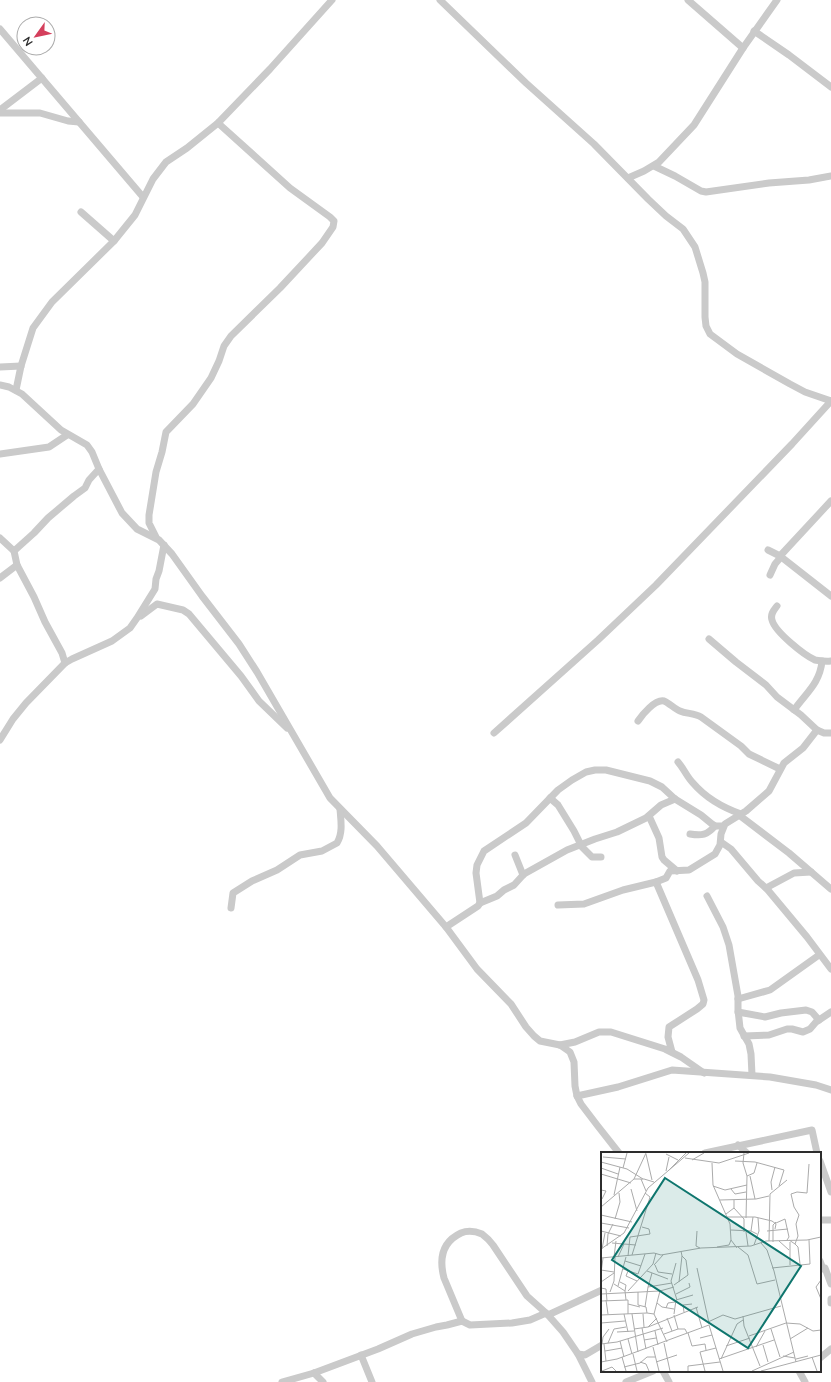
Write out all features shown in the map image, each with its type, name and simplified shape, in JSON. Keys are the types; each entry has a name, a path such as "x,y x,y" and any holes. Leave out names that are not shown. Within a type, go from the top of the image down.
{"street":[{"path":"16,390 21,366 33,328 52,302 114,241 135,215 153,179 166,162 187,148 218,123 270,69 332,0"},
{"path":"440,0 526,83 594,144 666,216 683,229 690,238 703,272 705,282 706,326 710,334 737,354 795,387 831,401 792,444 656,585 598,640 494,733"},
{"path":"688,0 743,48"},
{"path":"628,178 654,166 659,162 694,125 743,48 777,0"},
{"path":"0,29 143,197"},
{"path":"754,32 789,55 831,87"},
{"path":"0,111 42,78"},
{"path":"0,111 40,113 68,121 79,122"},
{"path":"218,123 290,188 330,217 334,221 333,227 322,244 231,336 224,346 219,361 210,378 198,397 184,415 166,432 156,472 148,523 156,537 164,545 239,644 294,734 330,798 377,846 446,927 478,969 511,1004 526,1027 534,1036 540,1041 560,1045 575,1042 599,1032 611,1032 672,1052 704,1072"},
{"path":"654,166 700,191 706,192 831,176"},
{"path":"81,212 114,241"},
{"path":"0,367 21,366"},
{"path":"1,386 16,390 30,400 67,434 87,445 92,452 118,506 126,518 140,531 156,537"},
{"path":"0,454 49,447 67,434"},
{"path":"14,551 48,518 85,488 99,469"},
{"path":"770,575 775,564 831,501"},
{"path":"0,538 14,551 17,565 62,653 65,664"},
{"path":"0,740 13,719 26,703 65,664 72,659 112,641 130,628 155,589 164,545"},
{"path":"768,550 781,557 831,596"},
{"path":"0,578 17,565"},
{"path":"137,618 157,604 183,610 196,621 241,676 259,701 294,734"},
{"path":"777,606 772,614 772,619 778,630 803,652 814,659 831,661"},
{"path":"709,639 766,685 777,697 817,730 824,733 831,733"},
{"path":"794,710 813,686 821,668 822,661"},
{"path":"638,721 647,710 658,702 664,701 679,711 696,714 749,754 780,769"},
{"path":"558,905 584,904 623,890 656,882 666,878 670,872 689,870 707,859 717,852 721,842 720,835 723,826 728,821 740,815 769,791 780,769 787,760 803,748 817,730"},
{"path":"678,762 692,782 705,794 740,815 764,833 831,889"},
{"path":"480,903 476,873 477,865 484,851 526,823 565,784 580,774 590,770 601,770 650,781 715,826 723,826"},
{"path":"550,798 558,805 574,831 580,845 592,857 601,857"},
{"path":"446,927 478,906 480,903 497,896 504,890 514,885 523,875 567,850 617,832 649,816 661,805 675,799"},
{"path":"231,908 233,893 240,887 277,870 300,855 322,851 337,843 342,827 340,809"},
{"path":"649,816 659,838 662,857 677,871"},
{"path":"690,834 704,835 711,831 715,826"},
{"path":"721,842 731,849 758,881 766,888 807,937 831,969"},
{"path":"515,855 523,875"},
{"path":"766,888 794,874 811,872"},
{"path":"656,882 698,980 704,1000 703,1004 697,1010 669,1027 668,1037 672,1052"},
{"path":"707,896 723,927 729,945 738,999 740,1028 749,1044 752,1075"},
{"path":"738,999 770,990 819,954"},
{"path":"738,1012 765,1017 780,1013 806,1010 812,1012 819,1020"},
{"path":"744,1036 769,1035 787,1029 803,1032 810,1029 819,1020 831,1012"},
{"path":"560,1045 570,1052 574,1062 577,1096 596,1125 618,1152"},
{"path":"577,1096 618,1088 672,1070 752,1075 801,1082 831,1090"},
{"path":"709,1152 813,1130 818,1152"},
{"path":"738,1145 746,1152"},
{"path":"821,1164 831,1192"},
{"path":"592,1382 578,1354 563,1332 547,1314 527,1296 487,1238 478,1233 466,1231 454,1236 444,1249 442,1271 444,1278 462,1321 470,1325 512,1323 530,1320 547,1314 601,1290"},
{"path":"825,1268 831,1284"},
{"path":"282,1382 314,1373 390,1345 412,1334 462,1321"},
{"path":"578,1354 586,1355 601,1346"},
{"path":"821,1357 831,1349"},
{"path":"361,1355 372,1382"},
{"path":"626,1382 651,1372"},
{"path":"664,1372 669,1382"},
{"path":"314,1373 323,1382"}]}
